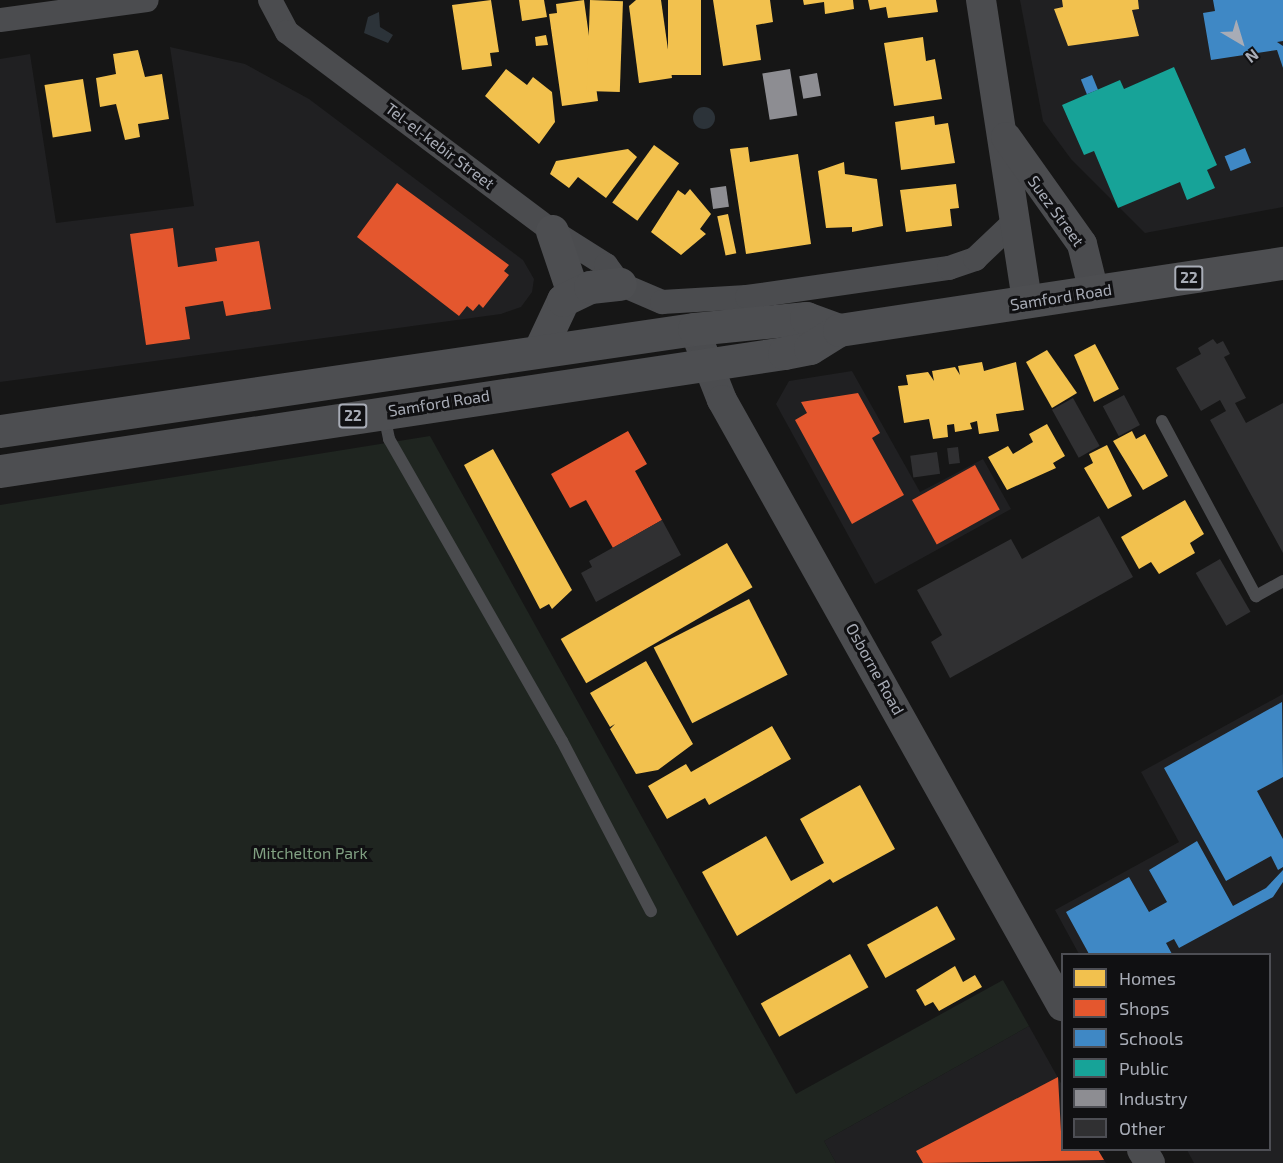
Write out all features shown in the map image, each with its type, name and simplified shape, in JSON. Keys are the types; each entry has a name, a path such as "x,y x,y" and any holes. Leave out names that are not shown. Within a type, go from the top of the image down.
{"main road":[{"path":"552,231 573,293"},
{"name":"Samford Road","path":"0,471 810,348 839,330 1283,263"},
{"path":"541,348 557,307 573,293 620,284"},
{"name":"Samford Road","path":"0,431 541,348 694,329 806,318 839,330"}],"street":[{"path":"0,20 147,0"},
{"name":"Tel-el-kebir Street","path":"270,0 287,32 552,231 606,265 620,284"},
{"name":"Suez Street","path":"981,0 1005,135 1013,223 1027,302"},
{"name":"Suez Street","path":"1005,135 1082,244 1094,292"},
{"path":"620,284 678,304 949,268 975,259 1013,223"},
{"name":"Osborne Road","path":"694,329 707,364 1061,1004"}],"lane":[{"path":"384,411 389,439 562,741 651,911"},
{"path":"1162,421 1256,596 1283,581"}],"shaded area":[{"path":"1020,0 1283,0 1283,207 1145,233 1071,159 1043,121"},
{"path":"379,12 380,27 393,35 388,43 364,33 368,17"},
{"path":"170,47 245,64 309,99 523,260 534,279 532,292 521,307 501,314 0,382 0,59 30,54 56,223 194,206"},
{"path":"704,107 712,110 715,118 712,126 704,129 696,126 693,118 696,110"},
{"path":"852,371 920,492 983,459 1011,509 875,584 776,404 789,381"},
{"path":"1283,694 1283,1163 1194,1163 1188,1151 1271,1151 1271,953 1078,953 1055,910 1179,842 1141,772"},
{"path":"1029,1026 1061,1083 1061,1151 1099,1151 1106,1163 836,1163 824,1141"}],"green space":[{"name":"Mitchelton Park","path":"430,436 796,1094 1003,980 1029,1026 824,1141 836,1163 0,1163 0,505"}],"building: Homes":[{"path":"491,0 499,52 490,53 492,66 462,70 452,5"},
{"path":"519,0 544,0 547,17 522,21"},
{"path":"584,0 598,101 562,106 549,14 557,13 556,4"},
{"path":"590,0 623,1 620,92 587,91"},
{"path":"636,0 661,0 672,78 639,83 629,6"},
{"path":"668,0 701,0 701,75 668,75"},
{"path":"713,0 770,0 773,22 756,25 761,60 723,66"},
{"path":"803,0 853,0 854,9 825,14 824,2 804,5"},
{"path":"868,0 936,0 938,12 888,18 886,7 870,10"},
{"path":"1062,0 1138,0 1139,9 1132,10 1139,36 1068,46 1054,9 1063,7"},
{"path":"546,35 548,45 536,46 535,37"},
{"path":"923,37 926,61 935,59 942,99 894,106 884,43"},
{"path":"138,50 145,77 162,74 169,119 138,124 140,137 125,140 116,104 100,107 96,78 116,74 113,54"},
{"path":"506,69 527,85 533,77 552,92 555,122 539,144 485,96"},
{"path":"83,79 91,131 53,137 44,85"},
{"path":"934,116 935,125 948,123 955,163 901,170 895,122"},
{"path":"654,145 679,163 637,221 612,202"},
{"path":"748,147 750,162 798,154 811,244 746,254 730,149"},
{"path":"628,149 637,157 606,198 578,177 569,188 550,174 556,161"},
{"path":"844,162 845,174 877,179 883,226 852,232 852,227 826,228 818,171"},
{"path":"956,184 959,208 950,209 952,226 906,232 900,190"},
{"path":"690,189 711,214 700,229 706,234 681,255 651,232 678,190 685,195"},
{"path":"728,214 736,253 726,255 717,216"},
{"path":"1095,344 1119,389 1094,402 1074,355"},
{"path":"1047,350 1077,393 1052,408 1026,362"},
{"path":"982,362 984,371 1016,362 1024,410 996,414 999,431 979,434 977,421 970,423 972,429 955,432 954,424 947,425 948,437 933,439 929,419 904,423 898,386 908,385 906,375 928,372 934,381 932,371 955,367 960,375 958,366"},
{"path":"1047,424 1065,456 1053,463 1056,468 1007,490 988,457 1008,446 1013,454 1033,442 1029,434"},
{"path":"1132,431 1136,439 1145,434 1168,476 1143,490 1113,441"},
{"path":"1107,445 1132,496 1108,509 1084,468 1093,463 1089,454"},
{"path":"493,449 572,590 552,609 549,604 540,609 464,465"},
{"path":"1185,500 1204,534 1190,543 1195,553 1159,574 1151,562 1139,569 1121,537"},
{"path":"727,543 752,587 586,683 561,639"},
{"path":"749,599 788,675 692,723 654,648"},
{"path":"646,661 693,744 658,770 636,774 610,729 615,724 610,727 590,693"},
{"path":"772,726 791,759 709,805 705,798 667,819 648,786 686,764 691,772"},
{"path":"860,785 895,849 833,883 830,879 737,936 702,872 766,836 791,881 824,863 800,819"},
{"path":"937,906 955,939 885,978 867,945"},
{"path":"850,954 868,987 779,1037 761,1003"},
{"path":"955,966 963,982 975,975 982,987 939,1011 933,1002 925,1006 916,990"}],"building: Shops":[{"path":"397,183 509,265 504,271 509,275 483,308 479,304 473,311 467,306 459,316 357,237"},
{"path":"173,228 178,267 217,261 215,248 259,241 271,309 226,316 223,301 185,307 190,339 146,345 130,234"},
{"path":"858,393 880,433 872,438 904,495 852,524 795,420 807,413 801,402"},
{"path":"628,431 647,464 635,471 662,520 613,548 586,500 570,508 551,474"},
{"path":"975,465 1000,510 937,545 912,500"},
{"path":"1058,1077 1061,1151 1099,1151 1104,1160 923,1163 916,1151"}],"building: Schools":[{"path":"1213,0 1283,0 1283,41 1277,42 1283,46 1283,68 1277,50 1211,60 1203,13 1215,11"},
{"path":"1092,75 1098,90 1087,94 1081,79"},
{"path":"1245,148 1251,163 1231,171 1225,156"},
{"path":"1282,702 1283,777 1257,791 1283,839 1283,867 1278,870 1271,856 1226,881 1164,768"},
{"path":"1197,841 1233,906 1266,888 1283,870 1283,882 1273,897 1179,948 1174,939 1166,943 1171,953 1088,953 1066,912 1129,877 1149,912 1167,902 1149,870"}],"building: Public":[{"path":"1174,67 1217,165 1207,170 1215,188 1187,200 1180,182 1118,208 1094,151 1084,155 1062,105 1120,80 1124,89"}],"building: Industry":[{"path":"790,69 797,115 770,120 762,73"},
{"path":"817,73 821,96 803,99 799,76"},
{"path":"726,186 729,207 713,209 710,188"}],"building: Other":[{"path":"1213,339 1217,344 1223,341 1230,354 1224,357 1246,398 1235,403 1246,423 1283,403 1283,553 1210,420 1226,411 1220,400 1201,411 1176,368 1201,354 1198,348"},
{"path":"1124,395 1140,425 1119,436 1103,406"},
{"path":"1073,398 1100,446 1079,458 1052,410"},
{"path":"958,447 960,463 949,464 947,448"},
{"path":"937,452 940,474 913,478 910,456"},
{"path":"1099,516 1133,577 950,678 931,642 942,635 917,590 1011,539 1022,559"},
{"path":"662,520 681,555 596,602 581,573 592,567 589,561"},
{"path":"1220,559 1250,612 1226,626 1196,573"}]}
